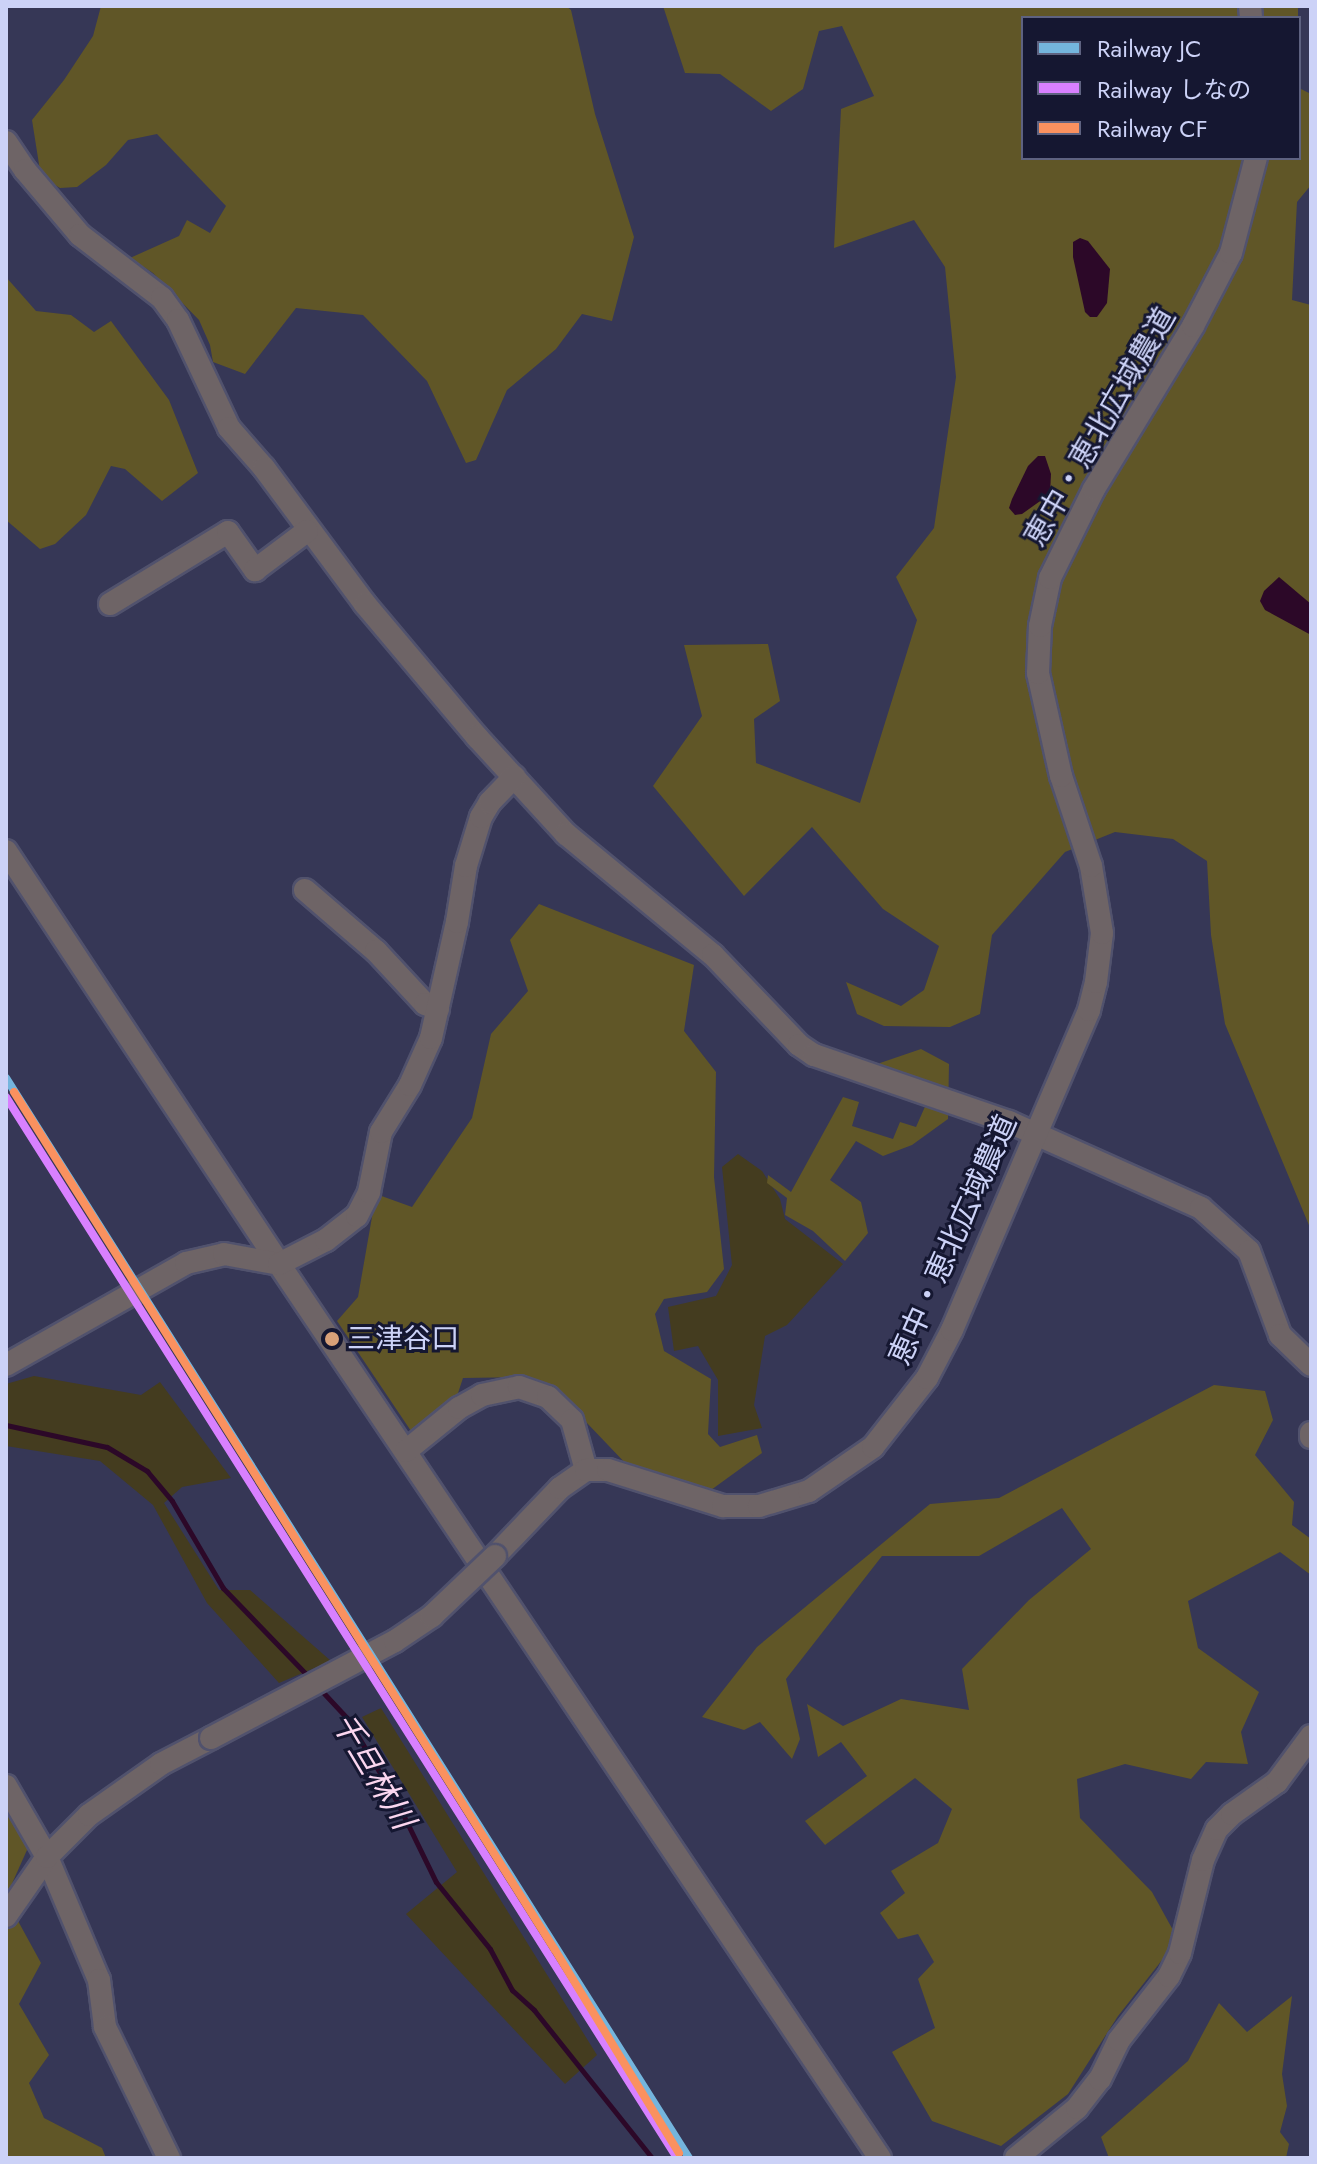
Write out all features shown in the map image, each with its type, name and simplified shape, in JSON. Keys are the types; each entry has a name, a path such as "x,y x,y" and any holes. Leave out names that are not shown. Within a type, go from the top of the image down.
{"street":[{"path":"6,142 25,170 80,235 162,298 178,320 229,428 264,468 307,531 451,706 566,834 713,955 799,1045 814,1055 1009,1122 1176,1195 1218,1222 1249,1251 1280,1335 1311,1365"},
{"name":"恵中・恵北広域農道","path":"586,1470 608,1470 702,1502 742,1507 792,1498 841,1472 888,1431 927,1378 952,1330 1033,1134 1089,1010 1096,982 1102,933 1091,866 1061,776 1038,673 1040,626 1050,578 1094,489 1193,326 1231,253 1255,160"},
{"path":"110,604 228,532 255,570 307,531"},
{"path":"6,1365 186,1263 224,1254 279,1264 326,1240 357,1216 369,1192 381,1132 410,1085 431,1038 466,866 481,817 490,802 514,777"},
{"path":"6,851 279,1264 880,2158"},
{"path":"305,890 376,951 425,1004 438,1009"},
{"path":"6,1916 47,1857 112,1797 161,1764 395,1641 432,1616 560,1488 586,1470 572,1420 548,1397 519,1387 482,1395 459,1408 406,1451"},
{"path":"1016,2158 1077,2108 1100,2079 1119,2040 1175,1965 1203,1860 1217,1829 1232,1814 1277,1782 1311,1736"},
{"path":"6,1786 47,1857 99,1980 105,2027 169,2158"}],"shaded area":[{"path":"101,6 566,6 571,10 595,114 634,237 612,321 582,314 556,349 507,390 476,460 466,463 427,381 363,315 296,308 245,374 213,362 210,345 199,320 153,273 130,258 179,236 187,220 210,233 226,206 157,134 128,140 106,165 77,187 60,188 41,177 32,120 93,36"},
{"path":"663,6 1298,6 1298,16 1021,16 1021,160 1301,160 1301,89 1311,94 1311,185 1297,202 1292,300 1311,305 1311,1230 1225,1024 1211,935 1207,861 1173,839 1115,832 1065,852 992,935 980,1014 950,1027 884,1026 857,1014 846,982 901,1006 924,990 939,946 883,909 812,827 744,896 653,786 702,716 684,645 768,644 780,701 754,719 756,763 860,803 917,620 896,577 934,528 956,377 945,267 914,220 834,248 841,109 874,96 842,26 819,31 803,89 771,111 720,74 685,73"},
{"path":"1080,238 1088,241 1110,269 1107,303 1097,317 1090,317 1085,312 1073,257 1073,242"},
{"path":"6,277 36,311 71,315 94,332 111,321 169,400 198,473 162,501 125,469 111,466 86,515 55,544 40,549 6,520"},
{"path":"1038,456 1045,456 1051,474 1050,494 1022,514 1015,515 1009,508 1012,499 1028,466"},
{"path":"1279,577 1311,604 1311,635 1265,610 1260,601 1264,591"},
{"path":"539,904 694,965 684,1031 716,1072 714,1177 724,1269 707,1292 664,1299 655,1314 664,1351 711,1379 708,1434 720,1447 757,1435 762,1453 711,1490 629,1467 565,1400 530,1377 463,1378 455,1402 411,1431 337,1321 358,1297 376,1194 412,1207 472,1118 491,1034 528,991 510,940"},
{"path":"921,1049 949,1064 948,1119 912,1145 883,1156 856,1141 830,1180 861,1202 868,1233 845,1261 813,1231 785,1215 787,1198 767,1183 768,1175 791,1192 843,1097 859,1102 852,1126 893,1139 900,1122 916,1127 931,1093 876,1075 880,1063"},
{"path":"738,1154 762,1171 780,1199 785,1219 843,1264 787,1325 765,1336 754,1405 762,1428 718,1436 718,1380 698,1346 674,1351 668,1307 716,1296 732,1265 722,1167"},
{"path":"34,1376 141,1395 160,1382 231,1478 182,1487 164,1503 219,1590 250,1590 331,1661 279,1683 207,1603 153,1505 100,1461 6,1446 6,1384"},
{"path":"1214,1385 1265,1391 1273,1420 1255,1455 1294,1502 1292,1525 1311,1539 1311,1575 1280,1552 1188,1601 1198,1648 1259,1692 1241,1732 1248,1764 1206,1762 1191,1779 1125,1764 1077,1779 1080,1818 1152,1892 1174,1932 1166,1955 1118,2016 1068,2094 1001,2146 932,2121 892,2052 935,2028 918,1979 934,1962 918,1934 898,1939 880,1913 905,1893 891,1871 938,1843 952,1809 915,1778 825,1845 805,1821 867,1776 841,1742 818,1757 807,1704 843,1726 901,1699 969,1710 962,1669 1029,1600 1091,1549 1062,1508 979,1556 882,1556 786,1679 800,1739 792,1759 760,1722 744,1730 702,1717 757,1647 930,1504 999,1498"},
{"path":"381,1708 597,2055 565,2084 406,1914 457,1872 362,1717"},
{"path":"6,1809 31,1841 6,1897"},
{"path":"6,1899 41,1963 19,2004 49,2055 29,2083 44,2118 102,2148 106,2158 6,2158"},
{"path":"1292,1996 1282,2074 1287,2106 1280,2132 1289,2144 1286,2158 1109,2158 1101,2137 1188,2061 1219,2003 1247,2032"}],"waterway":[{"name":"千旦林川","path":"6,1425 107,1447 147,1471 172,1501 223,1588 310,1678"},
{"name":"千旦林川","path":"319,1688 347,1718 395,1798 436,1882 490,1949 512,1990 534,2010 652,2158"}],"rail line":[{"name":"JC","path":"6,1078 689,2158"},
{"name":"CF","path":"14,1092 555,1950 679,2153"},
{"name":"しなの","path":"6,1097 677,2158"}],"place":[{"name":"三津谷口","path":"332,1339"}]}
